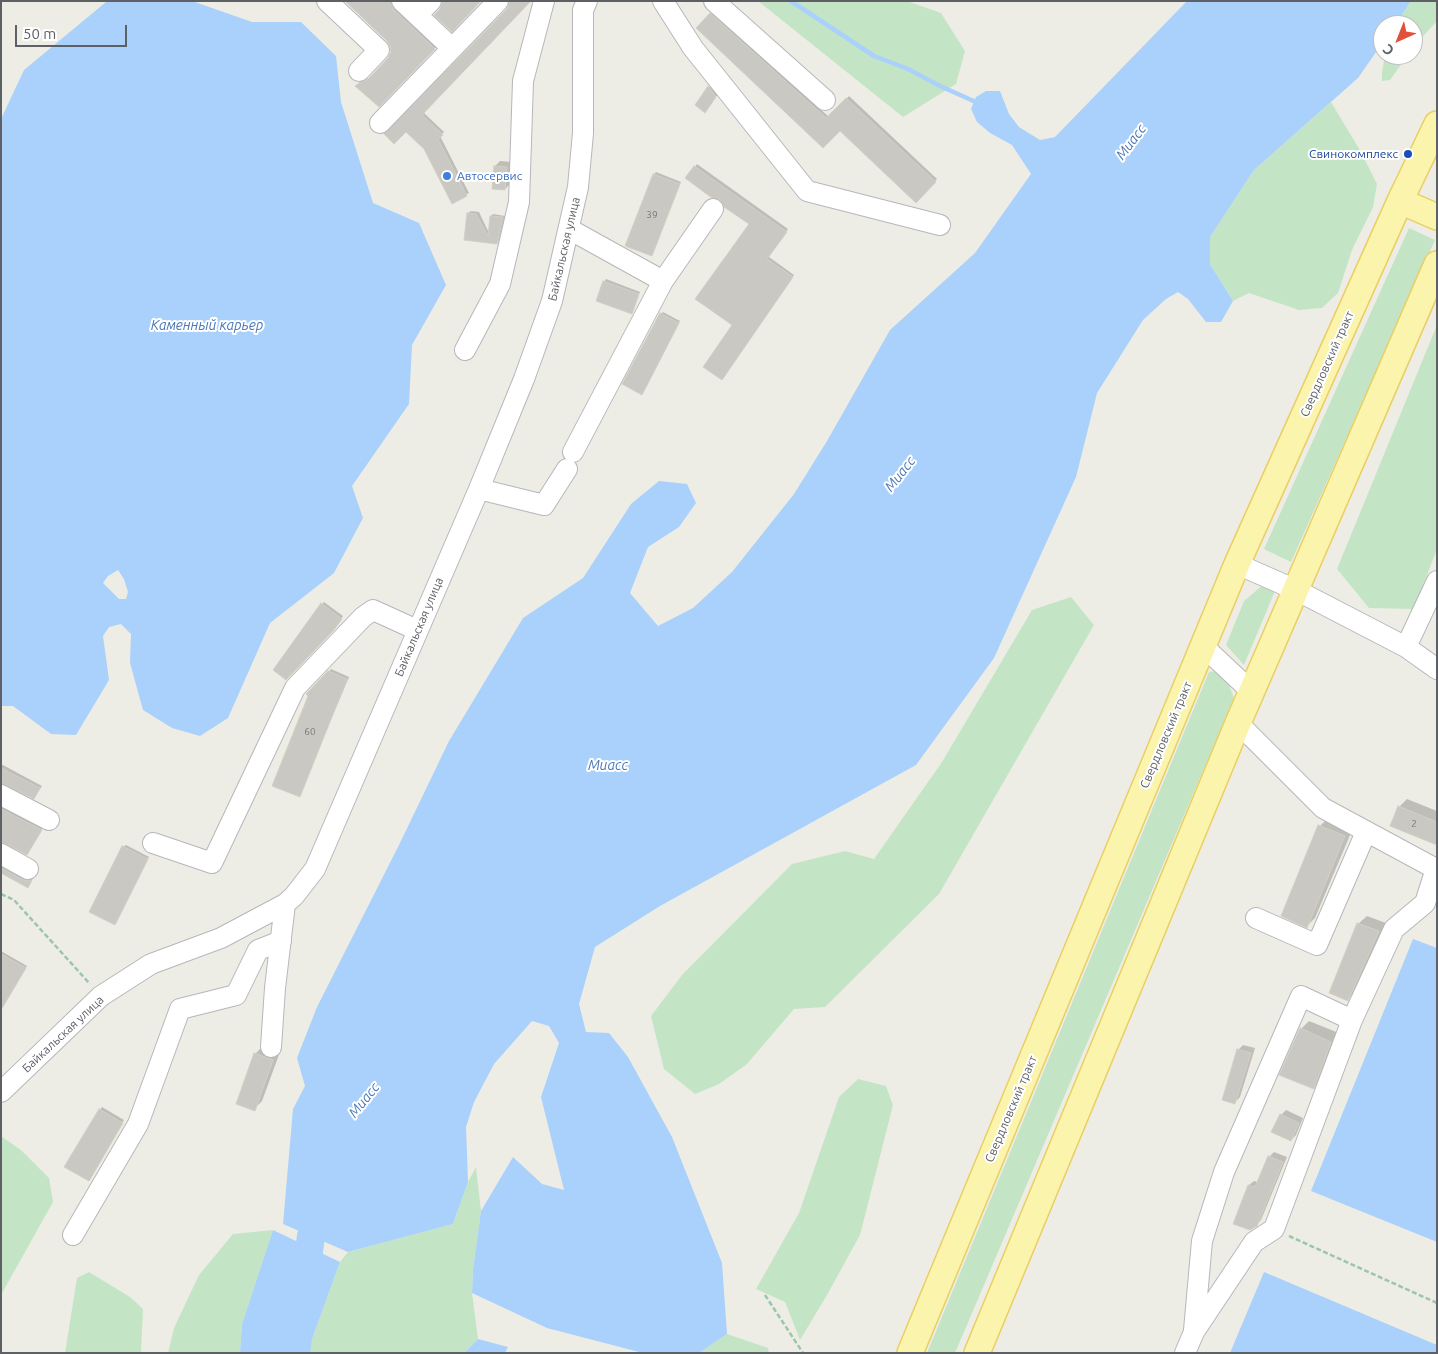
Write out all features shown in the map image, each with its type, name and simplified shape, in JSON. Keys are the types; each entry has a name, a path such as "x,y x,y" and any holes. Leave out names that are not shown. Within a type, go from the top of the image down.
{"main road":[{"name":"Свердловский тракт","path":"910,1353 1237,564 1400,201 1437,124"},
{"path":"1400,201 1437,218"},
{"path":"976,1353 1238,723 1437,264"}],"street":[{"path":"327,1 380,50 360,71"},
{"path":"402,1 424,8 452,48"},
{"path":"380,123 498,1"},
{"path":"465,350 500,284 519,202 523,81 544,1"},
{"name":"Байкальская улица","path":"1,1092 101,996 151,964 220,938 285,904 294,896 315,869 360,769 479,490 524,379 552,301 578,187 584,133 583,10 587,1"},
{"path":"714,1 825,100"},
{"path":"670,3 693,48 806,191 940,224"},
{"path":"479,490 544,505 570,460 663,282 714,209"},
{"path":"569,229 663,282"},
{"path":"1237,564 1296,590 1406,647 1437,669"},
{"path":"1406,647 1437,581"},
{"path":"152,843 212,863 296,688 363,617 373,610 418,630"},
{"path":"1203,646 1252,692"},
{"path":"1185,1353 1194,1332 1254,1242 1274,1230 1352,1020 1394,928 1431,906 1436,869 1323,808 1238,723"},
{"path":"1,794 48,820"},
{"path":"1256,918 1317,945 1366,832"},
{"path":"1,854 28,869"},
{"path":"271,1047 285,904"},
{"path":"74,1235 138,1124 180,1010 236,994 258,950 281,941"},
{"path":"1194,1332 1204,1232 1224,1172 1301,996 1352,1020"}],"path":[{"path":"1,894 14,900 101,996"},
{"path":"1274,1230 1437,1303"},
{"path":"765,1295 803,1353"}],"green space":[{"path":"758,1 907,1 941,13 965,51 956,84 903,117"},
{"path":"1411,1 1437,1 1437,21 1423,36 1423,15 1402,15"},
{"path":"1383,65 1401,65 1390,80 1382,81"},
{"path":"1331,102 1361,152 1377,184 1373,207 1352,250 1338,293 1322,308 1299,310 1249,293 1233,301 1210,264 1210,237 1254,170"},
{"path":"1409,228 1435,240 1291,562 1264,549"},
{"path":"1437,325 1437,549 1414,609 1369,608 1337,569"},
{"path":"1264,584 1275,591 1244,665 1226,645 1244,601"},
{"path":"1071,597 1094,625 939,894 825,1007 794,1009 747,1064 719,1084 695,1094 664,1069 651,1016 682,975 792,864 845,851 874,859 942,762 1032,610"},
{"path":"1223,670 1234,698 955,1353 927,1353 1209,672"},
{"path":"858,1079 886,1086 893,1105 860,1235 800,1340 785,1302 756,1289 799,1213 839,1097"},
{"path":"1,1136 21,1150 49,1178 53,1202 1,1295"},
{"path":"476,1167 481,1211 473,1269 472,1293 478,1339 464,1353 307,1353 340,1262 348,1252 453,1224 468,1182"},
{"path":"273,1230 242,1324 240,1353 168,1353 174,1328 199,1275 233,1234"},
{"path":"89,1272 130,1297 143,1309 141,1353 65,1353 77,1278"},
{"path":"727,1334 768,1348 769,1353 699,1353"}],"water":[{"name":"Каменный карьер","path":"192,1 252,22 301,22 336,56 341,102 373,203 419,223 446,285 412,345 409,404 352,486 363,518 334,573 270,623 228,718 200,736 172,728 143,710 130,663 131,634 121,624 109,627 103,636 109,680 76,735 51,734 13,706 1,706 1,119 24,70 106,2","holes":["118,570 124,579 128,592 126,599 119,599 103,583 108,576"]},
{"name":"Миасс","path":"1187,1 1411,1 1402,15 1373,15 1373,56 1358,78 1254,170 1210,237 1210,264 1233,301 1221,322 1206,322 1188,299 1178,292 1166,299 1143,320 1097,393 1076,477 994,658 916,765 660,906 595,947 579,1004 586,1032 609,1033 628,1057 672,1137 722,1263 727,1334 699,1353 643,1353 547,1328 472,1293 473,1269 481,1211 513,1157 542,1184 564,1190 541,1097 559,1043 549,1026 532,1021 494,1064 474,1102 466,1127 468,1182 453,1224 348,1252 283,1224 293,1109 305,1086 297,1058 317,1007 449,741 523,618 583,578 631,504 659,481 687,484 696,503 679,527 648,547 630,593 658,626 693,608 732,572 794,494 827,441 890,330 975,253 1031,174 1012,145 990,133 977,122 971,109 976,97 986,91 1000,91 1009,114 1019,127 1040,140 1055,137"},
{"path":"1413,939 1437,948 1437,1242 1311,1191"},
{"path":"273,1230 340,1262 307,1353 240,1353 242,1324"},
{"path":"1264,1272 1437,1345 1437,1353 1230,1353"},
{"path":"478,1339 508,1347 505,1353 464,1353"}],"building":[{"path":"345,1 390,1 394,10 435,49 379,107 355,86 368,79 388,58 391,52 390,46"},
{"path":"443,1 481,1 452,32 434,15 440,9"},
{"path":"510,1 531,1 422,115 443,135 438,139 467,196 452,204 424,149 406,132 394,144 384,134 507,9"},
{"path":"710,13 826,118 846,98 936,182 916,203 840,131 823,148 696,28"},
{"path":"708,86 716,97 705,113 695,105"},
{"path":"494,166 507,167 505,190 492,189"},
{"path":"694,166 787,232 767,259 793,277 722,380 703,367 732,325 695,299 749,224 724,207 720,200 712,198 685,178"},
{"path":"653,174 680,184 652,256 625,246"},
{"path":"467,213 476,214 488,236 490,216 503,217 497,244 464,240"},
{"path":"603,281 639,294 632,314 596,301"},
{"path":"660,313 679,323 642,395 622,384"},
{"path":"321,603 342,619 286,680 273,670"},
{"path":"328,671 347,679 300,797 272,786 308,696 306,694"},
{"path":"1,768 40,788 34,799 1,783"},
{"path":"1398,806 1437,822 1437,845 1390,826"},
{"path":"1,809 42,830 27,855 1,842"},
{"path":"1318,825 1345,836 1307,928 1281,916"},
{"path":"122,846 148,859 115,925 89,912"},
{"path":"1,868 23,880 32,880 28,888 1,873"},
{"path":"1357,923 1379,931 1348,1001 1329,993"},
{"path":"1,954 26,968 1,1010"},
{"path":"1300,1028 1331,1042 1314,1089 1279,1075"},
{"path":"1237,1049 1251,1053 1235,1104 1222,1100"},
{"path":"254,1053 273,1060 255,1111 236,1104"},
{"path":"99,1109 123,1123 89,1181 64,1167"},
{"path":"1280,1114 1299,1123 1291,1141 1271,1132"},
{"path":"1268,1156 1283,1162 1257,1226 1250,1230 1233,1224 1248,1185 1255,1187"}],"waterway":[{"path":"791,1 874,56 908,69 978,103"},
{"name":"Миасс","path":"296,1353 311,1236 322,1200"}],"place":[{"name":"Свинокомплекс","path":"1408,154"},
{"name":"Автосервис","path":"447,176"}]}
